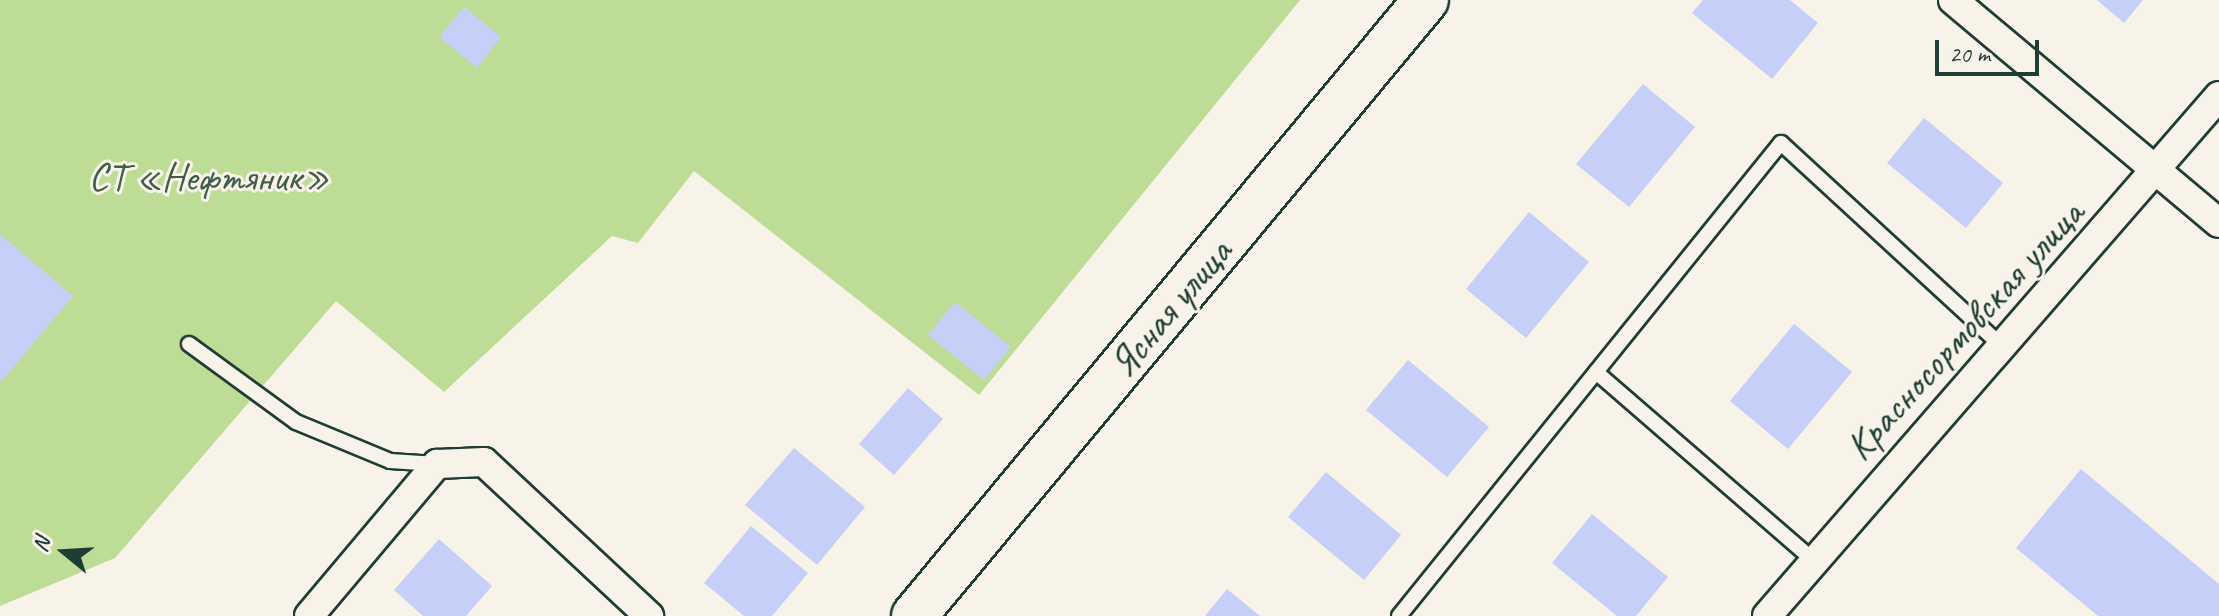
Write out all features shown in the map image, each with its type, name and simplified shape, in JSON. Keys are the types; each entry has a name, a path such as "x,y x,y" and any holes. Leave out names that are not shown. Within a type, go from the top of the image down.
{"main road":[{"name":"Ясная улица","path":"914,616 1426,0"}],"street":[{"path":"1953,0 2219,223"},
{"name":"Красносормовская улица","path":"1767,616 2157,172 2219,96"},
{"path":"309,616 437,464 484,462 649,616"}],"lane":[{"path":"1399,616 1781,143 2003,347"},
{"path":"189,344 296,422 390,461 437,464"},
{"path":"1596,372 1813,560"}],"green space":[{"name":"СТ «Нефтяник»","path":"0,0 1300,0 979,395 694,171 638,243 612,236 444,392 336,301 115,558 0,606"}],"building":[{"path":"1703,0 1790,0 1818,23 1772,79 1692,13"},
{"path":"2097,0 2143,0 2124,23"},
{"path":"464,7 501,37 477,68 439,37"},
{"path":"1643,84 1695,127 1629,207 1576,164"},
{"path":"1924,118 2003,183 1966,228 1887,163"},
{"path":"1529,212 1589,262 1526,338 1466,289"},
{"path":"0,234 73,296 0,383"},
{"path":"955,302 1011,347 984,380 928,335"},
{"path":"1794,324 1852,372 1788,449 1730,401"},
{"path":"1408,360 1489,427 1447,477 1366,410"},
{"path":"908,388 943,419 894,475 859,444"},
{"path":"794,448 865,507 817,565 745,505"},
{"path":"2081,469 2219,584 2219,616 2098,616 2016,548"},
{"path":"1326,472 1401,535 1364,580 1288,517"},
{"path":"1592,514 1668,577 1636,616 1617,616 1552,563"},
{"path":"751,526 808,573 772,616 744,616 704,583"},
{"path":"439,539 492,586 466,616 423,616 394,590"},
{"path":"1227,589 1260,616 1205,616"}]}
